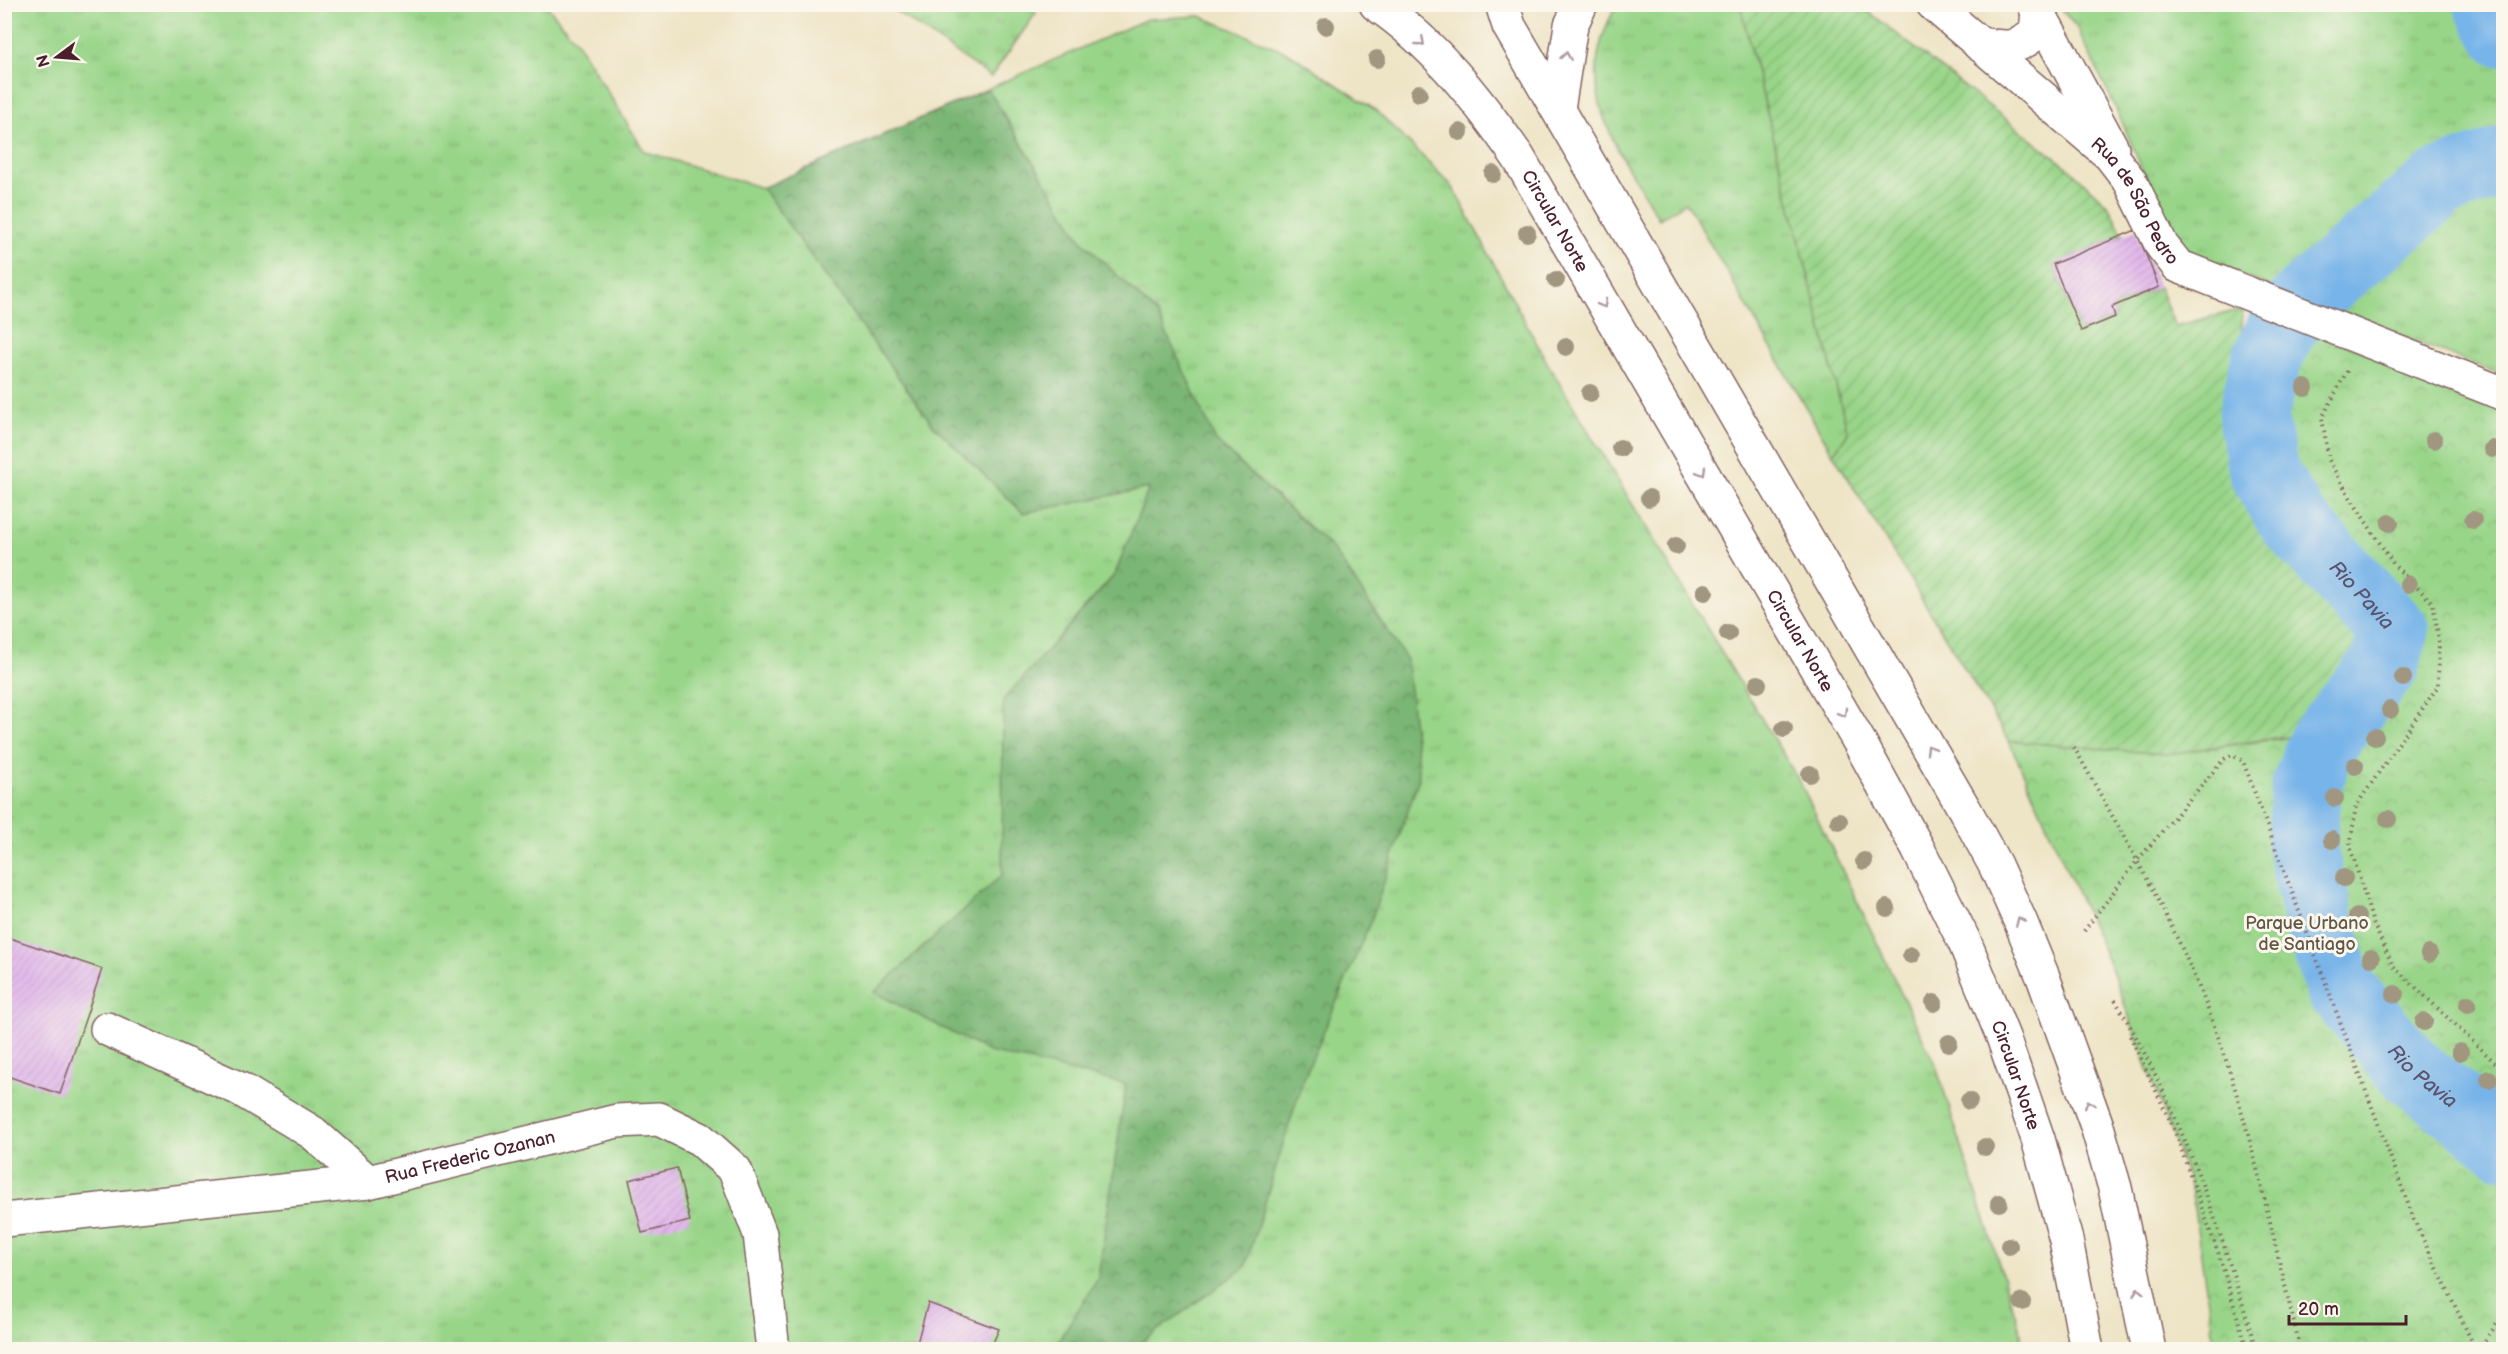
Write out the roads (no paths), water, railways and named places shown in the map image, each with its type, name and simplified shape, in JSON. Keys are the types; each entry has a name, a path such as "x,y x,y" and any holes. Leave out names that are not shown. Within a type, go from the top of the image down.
{"main road":[{"name":"Circular Norte","path":"1376,4 1440,58 1480,102 1518,157 1860,743 1917,847 1965,944 2003,1037 2038,1139 2066,1240 2087,1350"},
{"path":"1502,4 1509,26 1995,865 2043,977 2097,1126 2115,1188 2149,1350"},
{"path":"1558,109 1571,25 1581,4"},
{"name":"Rua de São Pedro","path":"1933,4 2110,155 2130,181 2162,246 2178,266 2504,394"},
{"path":"1979,44 2014,48 2023,43 2036,33 2036,8"},
{"path":"2036,8 2130,181"},
{"path":"107,1029 240,1089 314,1133 368,1182"},
{"name":"Rua Frederic Ozanan","path":"4,1220 368,1182 617,1121 659,1119 700,1139 735,1170 760,1234 773,1350"}],"waterway":[{"name":"Rio Pavia","path":"2489,4 2504,32"},
{"name":"Rio Pavia","path":"2504,161 2441,183 2310,294 2282,327 2266,361 2253,416 2264,473 2293,521 2394,631 2384,666 2323,742 2306,786 2302,847 2318,918 2340,989 2411,1070 2504,1143"}],"park label":[{"name":"Parque Urbano de Santiago","path":"2307,933"}]}
